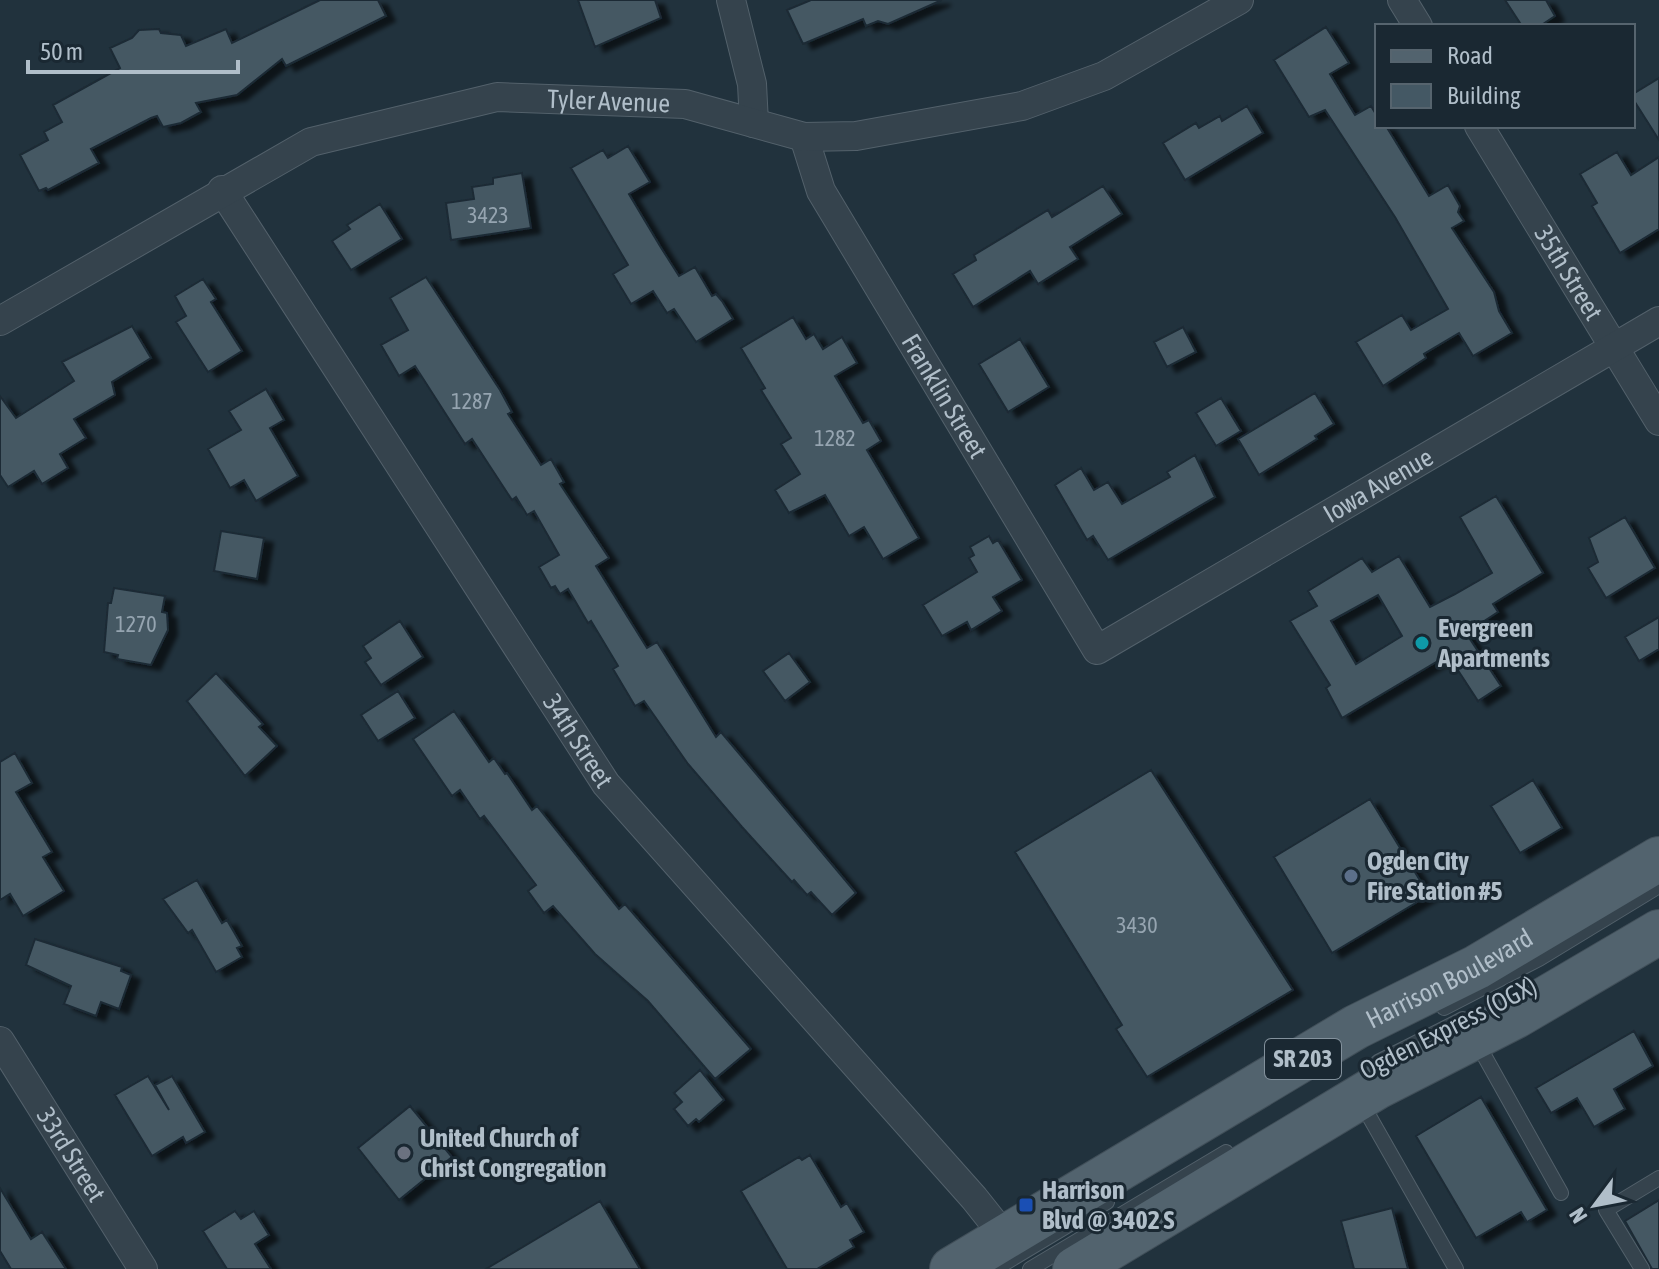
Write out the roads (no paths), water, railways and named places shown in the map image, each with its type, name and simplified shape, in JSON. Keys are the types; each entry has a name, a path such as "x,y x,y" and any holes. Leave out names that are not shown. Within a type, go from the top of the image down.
{"main road":[{"name":"Harrison Boulevard","path":"952,1269 1010,1258 1356,1027 1477,967 1659,859"},
{"name":"SR 203","path":"1075,1269 1362,1084 1659,932"}],"street":[{"path":"731,0 752,84 754,123"},
{"name":"Tyler Avenue","path":"0,321 222,190 311,142 497,97 685,104 804,137 856,136 1022,106 1104,76 1239,0"},
{"path":"1402,0 1417,24"},
{"name":"35th Street","path":"1480,128 1659,421"},
{"name":"Franklin Street","path":"804,137 821,191 1097,650"},
{"name":"34th Street","path":"222,190 606,784 974,1198 1010,1258"},
{"name":"Iowa Avenue","path":"1097,650 1659,321"},
{"name":"33rd Street","path":"0,1041 143,1269"}],"lane":[{"name":"Ogden Express (OGX)","path":"1423,1017 1539,959 1659,886"},
{"path":"1476,1024 1561,1193"},
{"path":"1362,1084 1456,1269"},
{"path":"1010,1258 1243,1142"},
{"path":"1642,1269 1606,1210 1659,1178"},
{"path":"1010,1258 1119,1195"}],"place":[{"name":"Evergreen Apartments","path":"1422,643"},
{"name":"Ogden City Fire Station #5","path":"1351,876"},
{"name":"United Church of Christ Congregation","path":"404,1153"},
{"name":"Harrison Blvd @ 3402 S","path":"1026,1205"}]}
